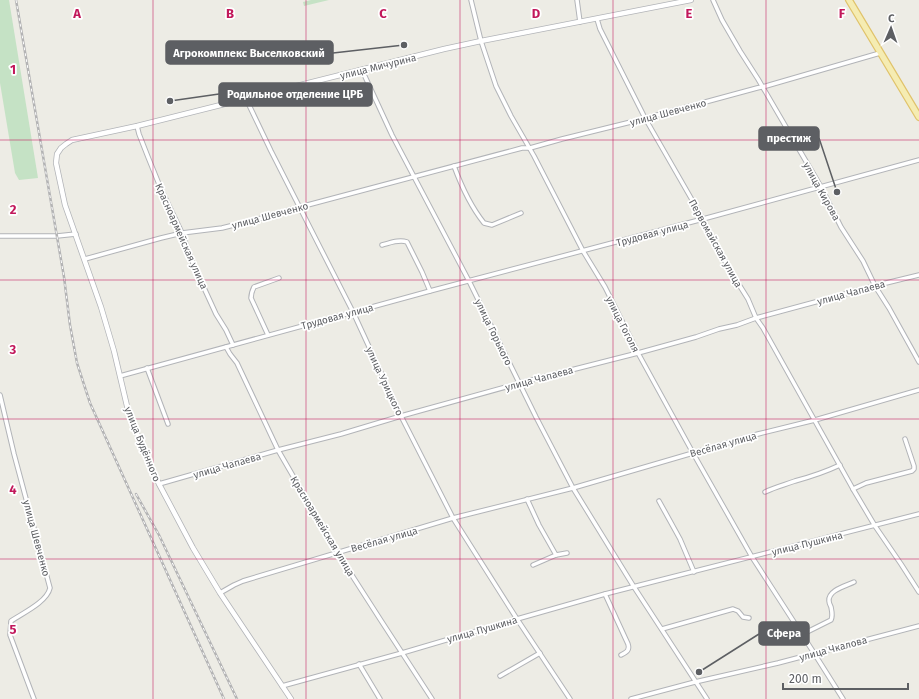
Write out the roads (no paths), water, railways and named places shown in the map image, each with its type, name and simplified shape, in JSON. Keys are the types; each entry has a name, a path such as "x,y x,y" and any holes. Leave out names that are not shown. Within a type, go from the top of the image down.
{"main road":[{"path":"849,0 919,117"}],"street":[{"name":"улица Гоголя","path":"471,0 481,41 496,86 583,251 605,287 638,353 752,557 843,699"},
{"path":"577,0 580,22"},
{"name":"улица Мичурина","path":"56,163 57,154 61,148 72,140 137,126 481,41 692,0"},
{"name":"улица Кирова","path":"713,0 722,20 821,187 841,226 919,362"},
{"name":"Первомайская улица","path":"597,19 600,29 645,118 703,219 728,267 748,299 756,318 874,526 919,592"},
{"name":"улица Шевченко","path":"85,259 182,233 222,228 262,218 413,176 522,148 530,148 762,87 871,57 880,53"},
{"name":"улица Горького","path":"362,70 392,135 469,281 573,488 634,587 707,699"},
{"name":"улица Урицкого","path":"247,98 271,151 353,312 401,416 452,518 570,699"},
{"name":"Красноармейская улица","path":"137,126 161,189 182,233 197,272 216,314 233,345"},
{"name":"Трудовая улица","path":"120,376 919,160"},
{"name":"улица Будённого","path":"56,163 65,205 101,307 120,376 126,406 142,447 159,484 193,548 220,593 291,699"},
{"path":"454,166 467,195 484,223 492,225 522,213"},
{"path":"0,236 57,236 76,234"},
{"path":"382,245 405,240 430,291"},
{"name":"улица Чапаева","path":"159,484 520,383 696,337 756,318 919,275"},
{"path":"268,335 251,294 254,287 279,278"},
{"name":"Красноармейская улица","path":"226,347 237,363 278,450 337,552 432,699"},
{"path":"147,368 168,424"},
{"name":"Весёлая улица","path":"220,593 243,581 452,518 573,488 758,434 814,420 919,390"},
{"name":"улица Шевченко","path":"0,395 14,454 50,588 49,593 43,600 11,621 10,635 34,699"},
{"path":"853,489 866,483 912,471 914,466 905,439"},
{"path":"765,492 774,487 806,478 840,465"},
{"path":"527,499 539,525 556,555"},
{"path":"659,502 680,539 694,572"},
{"name":"улица Пушкина","path":"282,686 605,594 919,514"},
{"path":"533,565 556,555 567,553"},
{"path":"803,635 831,620 832,617 829,601 830,596 835,590 854,582"},
{"path":"605,594 629,647 627,652 621,655"},
{"path":"662,630 733,609 738,611 743,617 749,618"},
{"name":"улица Чкалова","path":"630,699 778,663 919,626"},
{"path":"500,676 540,653"},
{"path":"359,664 380,699"}],"railway":[{"path":"16,0 64,277 70,325 77,363 90,403 224,699"},
{"path":"136,494 159,535 237,699"}],"place":[{"name":"Агрокомплекс Выселковский","path":"404,45"},
{"name":"Родильное отделение ЦРБ","path":"170,101"},
{"name":"престиж","path":"837,192"},
{"name":"Сфера","path":"699,672"}]}
